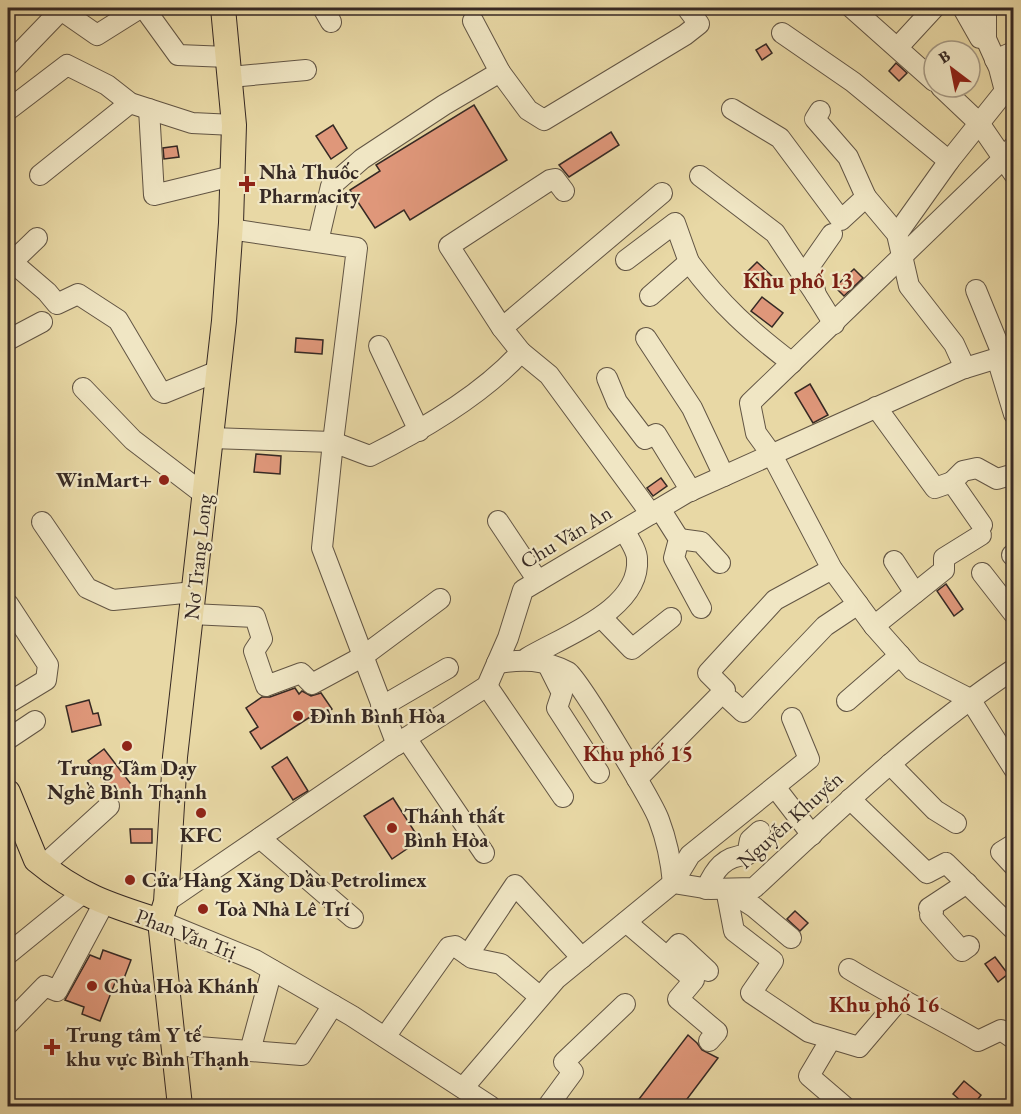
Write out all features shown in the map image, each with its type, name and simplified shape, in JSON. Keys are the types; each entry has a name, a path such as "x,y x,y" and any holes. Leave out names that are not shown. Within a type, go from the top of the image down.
{"main road":[{"name":"Nơ Trang Long","path":"180,1107 163,911 175,757 218,371 230,226 234,125 223,8"},
{"name":"Phan Văn Trị","path":"8,792 36,860 63,882 93,898 163,911"}],"street":[{"path":"8,65 61,10 97,35 142,8 177,55 229,67 306,70"},
{"path":"473,21 500,72 528,110 544,120 685,35 699,24 687,8"},
{"path":"852,8 922,70"},
{"path":"898,47 934,8"},
{"path":"897,234 949,161 1005,91 1004,57 986,39 980,38 963,8"},
{"path":"986,8 986,39"},
{"path":"782,33 853,82 949,161"},
{"path":"11,102 67,65 107,85 130,103 192,123 234,125"},
{"path":"320,233 331,186 362,159 500,72"},
{"path":"954,99 979,123 1010,159 903,255 750,403 756,434 772,455 832,569 873,626 913,670 970,699 1014,769"},
{"path":"40,175 130,103"},
{"path":"149,109 154,195 232,176"},
{"path":"732,109 780,138 841,220 866,197"},
{"path":"820,111 815,119 848,157 866,197 897,234 909,286 954,344 965,368"},
{"path":"700,176 775,233 834,324"},
{"path":"564,191 555,179 550,180 448,246 502,328 521,352 549,375 655,512 679,539 701,542 720,563"},
{"path":"502,328 662,193"},
{"path":"626,260 675,223 689,262 715,297 759,338 792,363"},
{"path":"230,226 356,237"},
{"path":"230,226 357,248 322,549 381,707 401,742 484,853"},
{"path":"816,295 809,267 832,234"},
{"path":"37,238 10,264 47,292 57,304 78,294 118,320 160,391 164,393 218,371"},
{"path":"650,296 689,262"},
{"path":"976,290 1004,355 1014,414"},
{"path":"8,340 42,322"},
{"path":"646,338 692,408 724,476"},
{"path":"379,346 419,431"},
{"path":"211,438 333,442 370,456 419,431 506,368 521,352"},
{"name":"Chu Văn An","path":"487,686 523,590 691,491 965,368 1004,355"},
{"path":"607,378 617,402 645,439 656,435 691,491"},
{"path":"83,388 133,440 205,495"},
{"path":"876,407 935,488 952,482 963,471 977,468 997,479 1014,474"},
{"path":"873,626 944,570 944,558 982,530 952,482"},
{"path":"498,521 538,581"},
{"path":"42,522 87,588 113,600 192,603 255,617 262,639 254,651 266,686 301,674 312,684 362,657 440,599"},
{"path":"497,663 527,658 609,613 633,587 637,558 624,530"},
{"path":"679,539 674,558 701,608"},
{"path":"894,561 915,593"},
{"path":"637,779 725,690 708,673 775,600 832,569"},
{"path":"982,573 1014,614"},
{"path":"8,604 48,665 46,680 8,703"},
{"path":"730,700 743,712 825,626 858,604"},
{"path":"601,617 632,649 671,618"},
{"path":"847,701 900,655"},
{"path":"527,658 570,673 637,779 659,819 670,855 673,883"},
{"path":"548,665 562,693 557,708 599,773"},
{"path":"381,707 448,668"},
{"name":"Nguyễn Khuyến","path":"673,883 716,889 754,888 890,764 970,699 1014,669"},
{"path":"163,911 260,838 487,686 563,797"},
{"path":"467,1096 556,978 673,883 690,855 809,759 792,718"},
{"path":"8,739 35,722"},
{"path":"890,764 935,810 956,823"},
{"path":"775,787 812,835"},
{"path":"850,799 927,873 946,863 1014,930"},
{"path":"43,866 110,806"},
{"path":"760,831 750,840 747,855 726,859 715,870 716,889 734,931 773,961 751,993 809,1032 859,1047 899,1000"},
{"path":"260,838 353,918"},
{"path":"1014,844 1001,852 1014,866"},
{"path":"967,883 929,908 933,912 930,915 962,951 969,946"},
{"path":"468,955 515,885 582,957"},
{"path":"716,889 754,907 791,938"},
{"path":"8,954 93,898"},
{"path":"8,1024 45,986 57,991 93,898"},
{"name":"Phan Văn Trị","path":"163,911 333,1005 385,1037 467,1096 490,1107"},
{"path":"626,922 694,980 678,999 717,1032 709,1041"},
{"path":"667,957 679,944 708,971"},
{"path":"385,1037 449,947 455,946 468,955 501,964 540,997"},
{"path":"849,969 899,1000 978,1041 1001,1030 1014,1040"},
{"path":"250,1051 272,970"},
{"path":"548,1107 573,1072 564,1062 625,1004"},
{"path":"173,1045 301,1055 333,1005"},
{"path":"831,1039 809,1076 844,1107"}],"building":[{"path":"766,44 772,53 762,60 756,50"},
{"path":"896,63 907,73 899,81 889,71"},
{"path":"474,105 507,160 410,220 404,210 375,228 350,190 380,171 376,165"},
{"path":"333,125 347,148 331,159 316,136"},
{"path":"611,132 619,145 569,177 559,165"},
{"path":"177,146 179,157 164,159 163,148"},
{"path":"757,262 773,277 765,286 748,271"},
{"path":"854,269 863,278 844,296 835,287"},
{"path":"762,297 783,313 772,327 751,311"},
{"path":"296,338 323,340 322,354 295,352"},
{"path":"810,384 828,415 813,423 795,393"},
{"path":"256,454 281,456 280,474 254,472"},
{"path":"661,478 667,486 653,496 647,488"},
{"path":"946,584 963,609 954,616 937,591"},
{"name":"Đình Bình Hòa","path":"295,688 299,694 302,691 311,696 321,693 332,709 312,722 310,717 261,749 250,732 258,727 246,708 262,697 270,697"},
{"path":"89,700 93,714 98,713 101,725 72,732 66,706"},
{"path":"104,749 134,788 119,800 88,761"},
{"path":"287,757 308,791 293,800 272,767"},
{"name":"Thánh thất Bình Hòa","path":"393,798 420,840 392,859 364,816"},
{"path":"130,829 152,829 152,843 131,843"},
{"path":"795,911 808,923 800,931 787,919"},
{"name":"Chùa Hoà Khánh","path":"103,950 131,960 123,981 116,980 100,1021 82,1014 84,1007 65,1000 90,955 100,959"},
{"path":"995,957 1008,974 998,982 985,964"},
{"path":"688,1035 702,1050 718,1058 681,1107 633,1107"},
{"path":"964,1081 981,1095 972,1107 968,1107 953,1094"}],"place":[{"name":"Nhà Thuốc Pharmacity","path":"247,184"},
{"name":"WinMart+","path":"164,480"},
{"name":"Đình Bình Hòa","path":"298,716"},
{"name":"Trung Tâm Dạy Nghề Bình Thạnh","path":"127,746"},
{"name":"KFC","path":"201,813"},
{"name":"Thánh thất Bình Hòa","path":"392,828"},
{"name":"Cửa Hàng Xăng Dầu Petrolimex","path":"130,880"},
{"name":"Toà Nhà Lê Trí","path":"203,909"},
{"name":"Chùa Hoà Khánh","path":"92,986"},
{"name":"Trung tâm Y tế khu vực Bình Thạnh","path":"52,1047"}],"district":[{"name":"Khu phố 13","path":"798,280"},
{"name":"Khu phố 15","path":"638,753"},
{"name":"Khu phố 16","path":"884,1004"}]}
